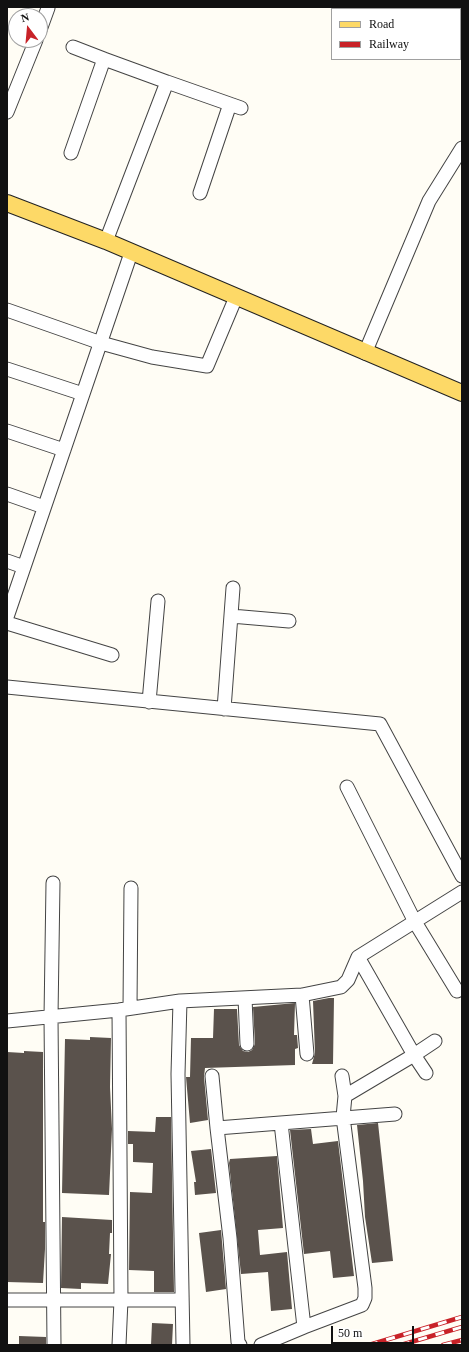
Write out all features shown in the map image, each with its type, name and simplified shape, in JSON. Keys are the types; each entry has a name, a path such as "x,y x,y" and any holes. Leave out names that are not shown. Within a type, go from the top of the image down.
{"main road":[{"path":"7,203 106,241 365,353 462,393"}],"street":[{"path":"7,112 10,97 32,48"},
{"path":"73,48 236,106 200,193"},
{"path":"71,153 104,59"},
{"path":"106,241 167,82"},
{"path":"365,353 429,201 460,152"},
{"path":"7,617 131,253"},
{"path":"7,310 101,343 152,357 207,366 236,297"},
{"path":"7,369 83,394"},
{"path":"7,431 64,450"},
{"path":"7,494 44,507"},
{"path":"7,561 24,567"},
{"path":"224,709 233,588"},
{"path":"148,702 158,601"},
{"path":"231,616 289,621"},
{"path":"7,623 112,655"},
{"path":"7,687 380,724 462,876"},
{"path":"347,787 415,922 457,991"},
{"path":"53,883 51,1017 54,1345"},
{"path":"119,1345 121,1300 124,1009 130,888"},
{"path":"7,1021 124,1009 180,1001 302,995 341,987 348,980 358,957 462,892"},
{"path":"358,957 426,1073"},
{"path":"302,995 307,1054"},
{"path":"245,998 247,1044"},
{"path":"180,1001 178,1074 183,1345"},
{"path":"345,1096 435,1041"},
{"path":"212,1076 230,1238 238,1342 240,1345"},
{"path":"261,1345 304,1326 362,1305 364,1298 344,1117 345,1096 342,1076"},
{"path":"217,1128 395,1114"},
{"path":"281,1123 304,1326"},
{"path":"7,1300 182,1300"}],"building":[{"path":"334,998 333,1064 312,1064 315,1053 313,1001"},
{"path":"295,1003 294,1035 297,1035 298,1048 295,1049 295,1065 205,1068 204,1077 208,1120 190,1123 186,1077 190,1077 191,1038 213,1038 214,1009 237,1009 239,1045 243,1051 248,1052 252,1050 255,1044 253,1007"},
{"path":"90,1037 111,1038 110,1087 112,1129 109,1195 62,1193 65,1039 90,1040"},
{"path":"24,1051 43,1052 43,1222 45,1222 45,1249 43,1283 7,1282 7,1052 24,1053"},
{"path":"156,1117 171,1117 174,1292 154,1292 154,1271 129,1270 130,1192 152,1193 153,1163 133,1162 133,1144 128,1144 128,1131 155,1132"},
{"path":"378,1123 393,1261 372,1263 365,1217 357,1125"},
{"path":"311,1129 313,1144 338,1141 354,1276 333,1278 330,1251 304,1254 290,1130"},
{"path":"211,1149 216,1193 195,1195 194,1182 196,1182 191,1151"},
{"path":"277,1156 283,1228 258,1230 260,1255 287,1252 292,1309 271,1311 268,1272 241,1274 229,1163 230,1159"},
{"path":"62,1217 112,1220 108,1284 81,1283 81,1289 61,1288"},
{"path":"221,1230 226,1289 206,1292 199,1233"},
{"path":"152,1323 173,1324 172,1345 151,1345"},
{"path":"19,1336 46,1337 46,1345 19,1345"}],"railway":[{"path":"369,1345 462,1317"},
{"path":"401,1345 462,1327"},
{"path":"443,1345 462,1340"}]}
